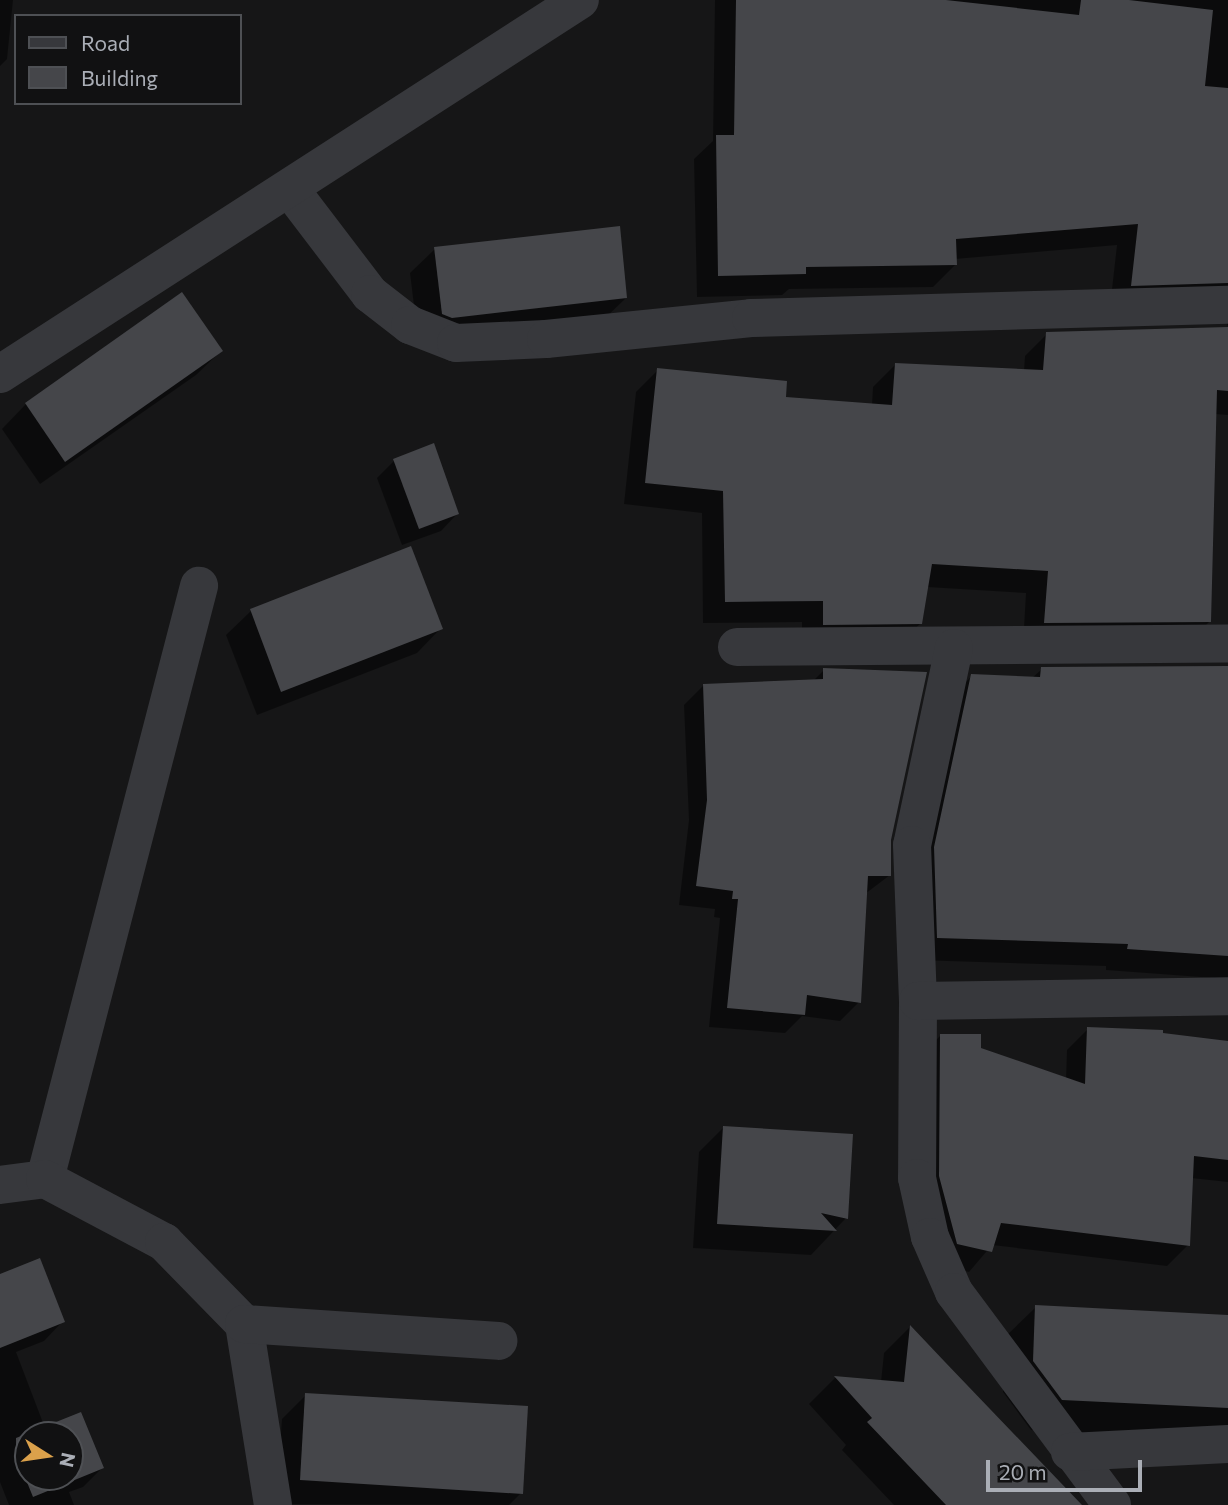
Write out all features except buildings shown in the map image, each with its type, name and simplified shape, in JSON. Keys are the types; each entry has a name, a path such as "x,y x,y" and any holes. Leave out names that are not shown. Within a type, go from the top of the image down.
{"street":[{"path":"0,374 580,0"},
{"path":"290,189 370,294 410,325 456,343 546,339 751,318 1228,305"},
{"path":"45,1179 199,586"},
{"path":"737,647 954,648 1228,644"},
{"path":"954,648 912,845 918,1000 917,1178 930,1237 954,1292 1070,1452 1112,1505"},
{"path":"918,1000 1228,996"},
{"path":"0,1185 45,1179 164,1242 244,1324 273,1505"},
{"path":"244,1324 498,1341"},
{"path":"1070,1452 1228,1444"}]}
